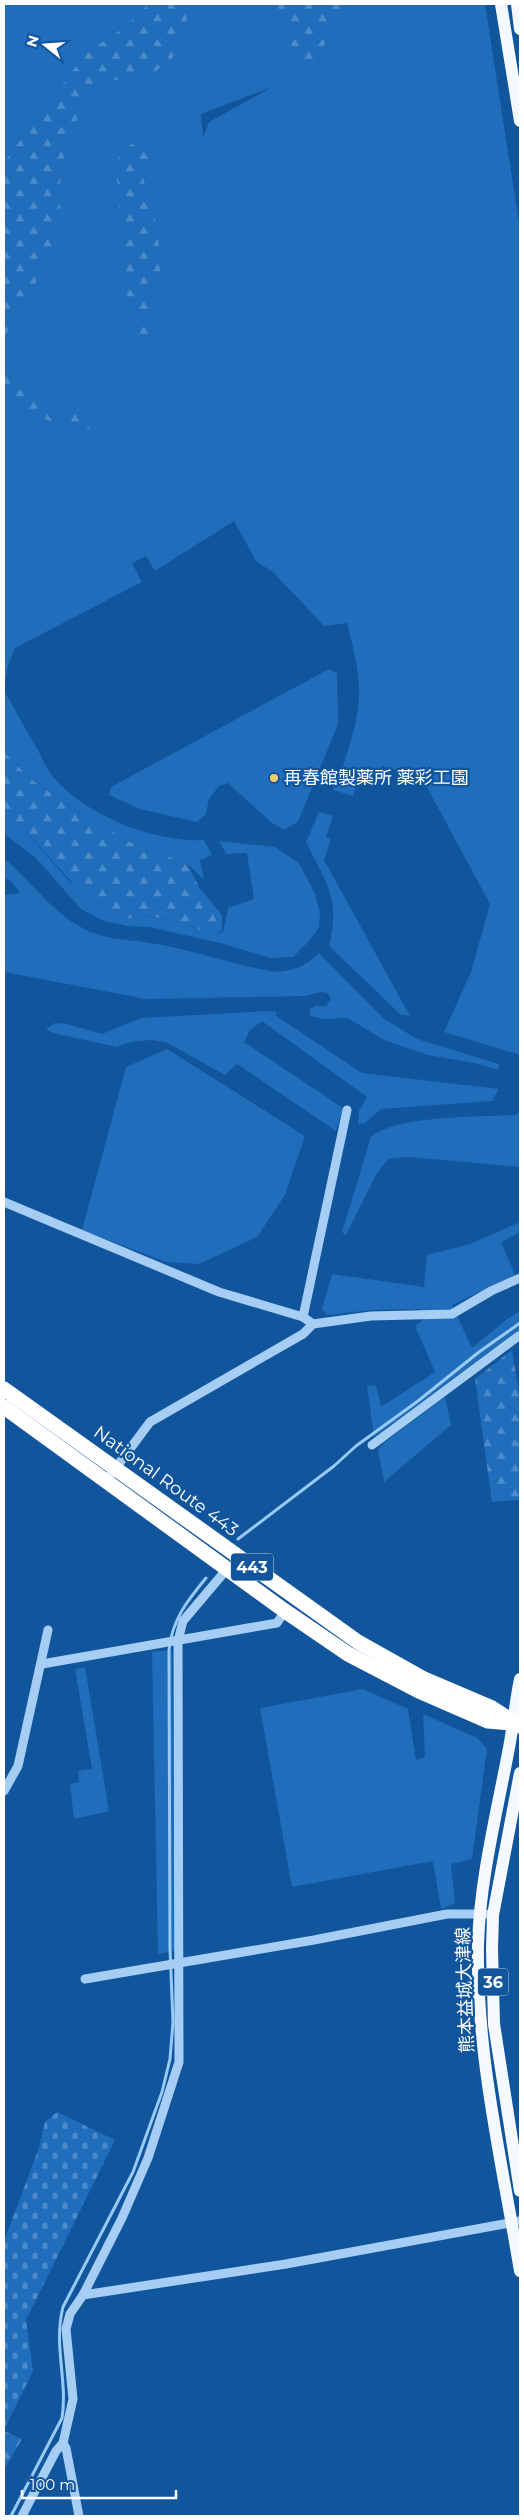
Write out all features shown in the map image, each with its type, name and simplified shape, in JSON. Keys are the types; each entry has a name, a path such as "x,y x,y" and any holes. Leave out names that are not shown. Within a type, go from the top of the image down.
{"highway":[{"name":"National Route 443","path":"4,1389 116,1468 297,1601 358,1642 424,1679 492,1708 516,1724"},
{"name":"National Route 443","path":"4,1407 285,1612 348,1654 419,1691 488,1721 516,1724"}],"main road":[{"path":"501,4 520,121"},
{"path":"517,4 520,29"},
{"name":"熊本益城大津線","path":"520,1679 516,1724 487,1914 494,2024 520,2191"},
{"name":"熊本益城大津線","path":"520,1773 478,1945 484,2051 489,2100 516,2222 520,2271"}],"street":[{"path":"303,1317 347,1110"},
{"path":"4,1202 219,1292 303,1317 313,1324"},
{"path":"106,1481 150,1422 303,1334 313,1324 371,1316 452,1314 491,1291 520,1278"},
{"path":"372,1445 520,1335"},
{"path":"22,2516 56,2451 63,2443 73,2399 66,2329 70,2314 83,2295 148,2158 179,2062 176,1641 183,1621 227,1569"},
{"path":"42,1664 277,1623 285,1612"},
{"path":"4,1791 18,1766 48,1630"},
{"path":"85,1979 314,1940 447,1914 487,1914"},
{"path":"83,2295 286,2264 516,2222"},
{"path":"63,2443 66,2448 79,2516"}],"green space":[{"path":"4,4 485,4 520,229 520,1055 444,1032 471,972 490,904 422,778 382,766 377,784 359,778 353,796 333,790 342,768 357,717 359,684 357,666 347,623 324,626 274,573 256,561 234,521 155,571 146,556 132,563 142,582 15,648 8,665 4,689","holes":["272,87 209,122 203,137 201,114"]},
{"path":"147,4 188,4 185,39 170,61 147,77 99,82 91,93 78,117 68,143 60,189 60,224 55,241 42,273 12,319 4,348 4,162 88,50 110,38 141,13"},
{"path":"275,4 357,4 333,25 322,50 312,62 298,60 286,42 281,13"},
{"path":"141,139 151,151 150,160 142,174 158,230 160,271 149,302 154,328 144,347 144,353 125,287 116,167 121,150"},
{"path":"4,361 51,407 77,415 96,413 91,428 79,433 33,414 4,386"},
{"path":"329,669 337,673 338,724 298,822 284,830 272,823 228,783 219,786 209,799 206,814 197,822 140,809 109,795 111,787"},
{"path":"4,690 49,771 67,791 83,803 122,824 164,837 204,840 212,855 200,860 204,880 187,863 139,847 92,820 32,780 4,752"},
{"path":"4,752 32,780 92,820 139,847 187,863 199,887 222,915 222,931 215,935 180,922 144,915 122,920 98,911 21,826 4,819"},
{"path":"319,812 333,816 326,837 331,839 324,860 410,1016 400,1014 329,946 333,915 330,891 306,842"},
{"path":"4,819 21,826 69,881 122,920 142,915 180,922 215,935 223,932 228,908 254,899 247,853 226,854 219,841 275,847 299,863 315,894 320,913 319,927 310,940 293,957 270,958 220,943 149,927 127,926 104,921 81,909 35,857 4,834"},
{"path":"4,859 57,910 77,925 96,934 182,949 245,966 277,972 300,967 319,953 383,1018 417,1039 499,1064 498,1070 475,1063 428,1055 407,1048 384,1040 348,1018 324,1019 310,1016 310,1009 315,1006 326,1006 331,999 328,993 321,992 305,996 146,999 4,972 4,895 20,893 12,882 4,877"},
{"path":"277,1012 275,1015 362,1073 499,1089 492,1101 381,1109 365,1123 358,1124 359,1111 367,1097 262,1021 250,1030 244,1042 343,1108 336,1131 237,1064 225,1075 166,1042 151,1040 130,1042 117,1047 53,1033 46,1029 55,1023 67,1024 102,1034 141,1018"},
{"path":"167,1049 305,1136 285,1195 257,1237 199,1264 166,1262 82,1230 126,1067"},
{"path":"520,1112 520,1167 408,1157 388,1159 376,1175 346,1235 342,1232 371,1137 383,1130 419,1121 440,1118 516,1115"},
{"path":"520,1222 520,1232 501,1242 515,1275 452,1305 472,1348 507,1319 520,1311 520,1329 374,1437 367,1385 376,1386 381,1407 435,1372 415,1326 424,1319 421,1309 373,1310 327,1315 322,1309 332,1274 424,1287 427,1255 470,1244"},
{"path":"512,1350 520,1400 520,1500 492,1502 475,1379"},
{"path":"445,1397 451,1425 384,1482 378,1450 385,1442"},
{"path":"172,1650 175,1951 158,1954 152,1652"},
{"path":"85,1667 109,1811 74,1819 70,1784 79,1782 78,1771 92,1769 75,1669"},
{"path":"363,1689 408,1709 416,1760 425,1757 423,1714 477,1738 487,1749 472,1859 451,1864 455,1903 441,1909 433,1861 292,1887 260,1708"},
{"path":"57,2112 115,2140 26,2320 33,2371 6,2426 4,2425 4,2241 39,2148 45,2122"},
{"path":"4,2431 22,2439 4,2470"}],"waterway":[{"path":"238,1539 334,1466 356,1446 520,1323"},
{"path":"11,2516 62,2418 63,2390 59,2335 63,2307 133,2172 162,2092 170,2059 173,2022 170,1949 169,1650 173,1629 177,1620 206,1578"}],"place":[{"name":"再春館製薬所 薬彩工園","path":"274,778"}]}
